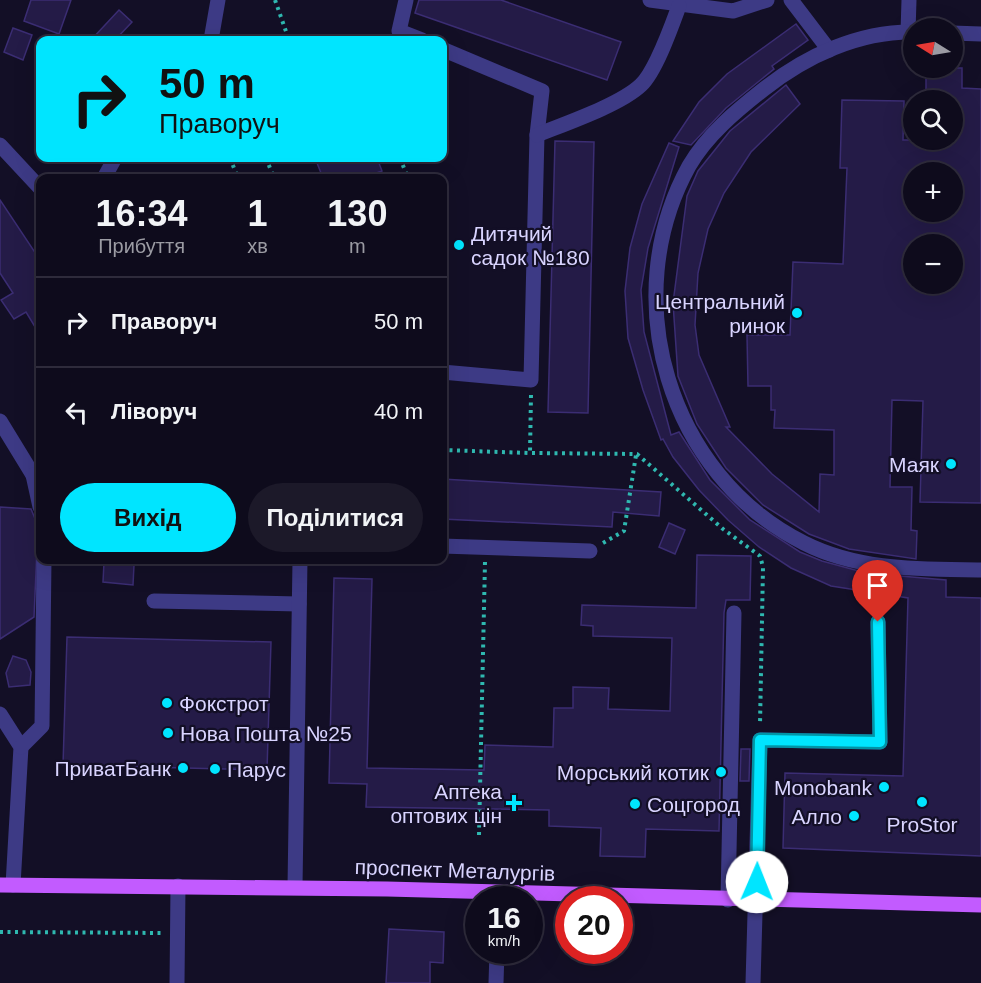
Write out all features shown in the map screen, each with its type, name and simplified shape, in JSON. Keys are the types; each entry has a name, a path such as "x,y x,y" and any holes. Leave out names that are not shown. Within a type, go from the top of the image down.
{"main road":[{"name":"проспект Металургів","path":"7,885 295,887 465,894"},
{"name":"проспект Металургів","path":"543,897 981,905"}],"street":[{"path":"212,36 218,0"},
{"path":"406,0 399,31 412,36"},
{"path":"650,0 679,6 733,11 767,0"},
{"path":"791,0 830,50"},
{"path":"909,0 910,18"},
{"path":"537,135 602,108 642,85 670,33 679,6"},
{"path":"903,33 860,38 786,72 740,108 705,142 689,167 663,236 656,269 654,301 658,339 677,407 708,462 747,505 774,526 804,543 837,556 875,565 981,570"},
{"path":"963,33 981,34"},
{"path":"447,51 542,91 537,135 531,380 447,372"},
{"path":"0,145 36,184"},
{"path":"0,421 36,476"},
{"path":"447,546 590,551"},
{"path":"21,747 42,726 44,564"},
{"path":"295,887 300,564"},
{"path":"154,601 299,604"},
{"path":"728,900 735,613"},
{"path":"753,983 760,740 880,742 878,622"},
{"path":"0,714 21,747 7,885"},
{"path":"177,983 178,886"},
{"path":"496,983 497,964"}],"path":[{"path":"275,0 288,36"},
{"path":"530,453 531,380"},
{"path":"447,450 636,454 723,529 760,556 763,567 760,740"},
{"path":"590,551 624,531 636,454"},
{"path":"479,835 486,548"},
{"path":"0,932 178,934"}],"building":[{"path":"31,0 71,0 59,34 24,21"},
{"path":"419,0 501,0 621,42 607,80 415,13"},
{"path":"119,10 132,22 119,36 95,36"},
{"path":"796,24 808,40 772,66 774,69 726,108 691,145 673,141 699,102 727,74"},
{"path":"13,28 32,35 23,60 4,52"},
{"path":"926,78 962,78 962,88 981,89 981,503 920,502 923,401 892,400 890,487 912,487 911,530 917,531 916,559 849,549 809,534 763,505 726,468 697,424 678,376 673,303 687,196 698,171 730,131 786,85 800,104 751,152 724,193 708,229 698,273 695,325 699,355 730,427 726,427 772,474 819,512 820,474 834,475 834,430 774,428 775,410 771,410 771,386 748,386 747,335 790,335 793,262 843,264 847,168 840,168 842,100 903,101 903,150 963,150 963,90 926,90"},
{"path":"555,141 594,142 588,413 548,412"},
{"path":"669,143 679,147 648,248 641,290 644,332 671,435 679,432 710,480 750,520 800,552 822,561 866,573 946,580 946,597 981,598 981,856 783,848 785,773 903,776 908,598 831,586 791,568 759,547 728,520 699,490 673,457 663,439 661,440 628,338 625,291 630,248 642,204"},
{"path":"317,162 379,162 382,171 373,174 321,174"},
{"path":"0,200 36,254 36,328 26,312 14,319 1,300 13,293 0,273"},
{"path":"447,479 661,492 659,516 613,512 612,527 447,519"},
{"path":"0,507 31,509 36,521 34,617 0,639"},
{"path":"669,523 685,530 675,554 659,547"},
{"path":"697,555 751,556 750,600 726,600 724,613 719,831 646,829 645,857 600,856 601,828 549,826 549,810 366,807 367,784 329,783 334,578 372,579 367,768 484,770 485,745 553,747 554,708 573,708 573,687 609,688 608,709 670,711 672,638 593,636 593,626 581,625 582,605 696,608"},
{"path":"104,564 134,565 133,585 103,582"},
{"name":"Фокстрот","path":"67,637 271,642 267,770 63,765"},
{"path":"13,656 26,660 31,672 30,685 9,687 6,673"},
{"path":"741,749 750,749 749,781 740,781"},
{"path":"389,929 444,932 443,963 430,962 430,983 386,983"}],"place":[{"name":"Дитячий садок №180","path":"459,245"},
{"name":"Центральний ринок","path":"797,313"},
{"name":"Маяк","path":"951,464"},
{"name":"Фокстрот","path":"167,703"},
{"name":"Нова Пошта №25","path":"168,733"},
{"name":"ПриватБанк","path":"183,768"},
{"name":"Парус","path":"215,769"},
{"name":"Морський котик","path":"721,772"},
{"name":"Monobank","path":"884,787"},
{"name":"ProStor","path":"922,802"},
{"name":"Аптека оптових цін","path":"514,803"},
{"name":"Соцгород","path":"635,804"},
{"name":"Алло","path":"854,816"}],"route":[{"path":"757,882 760,740 880,742 878,622"}]}
